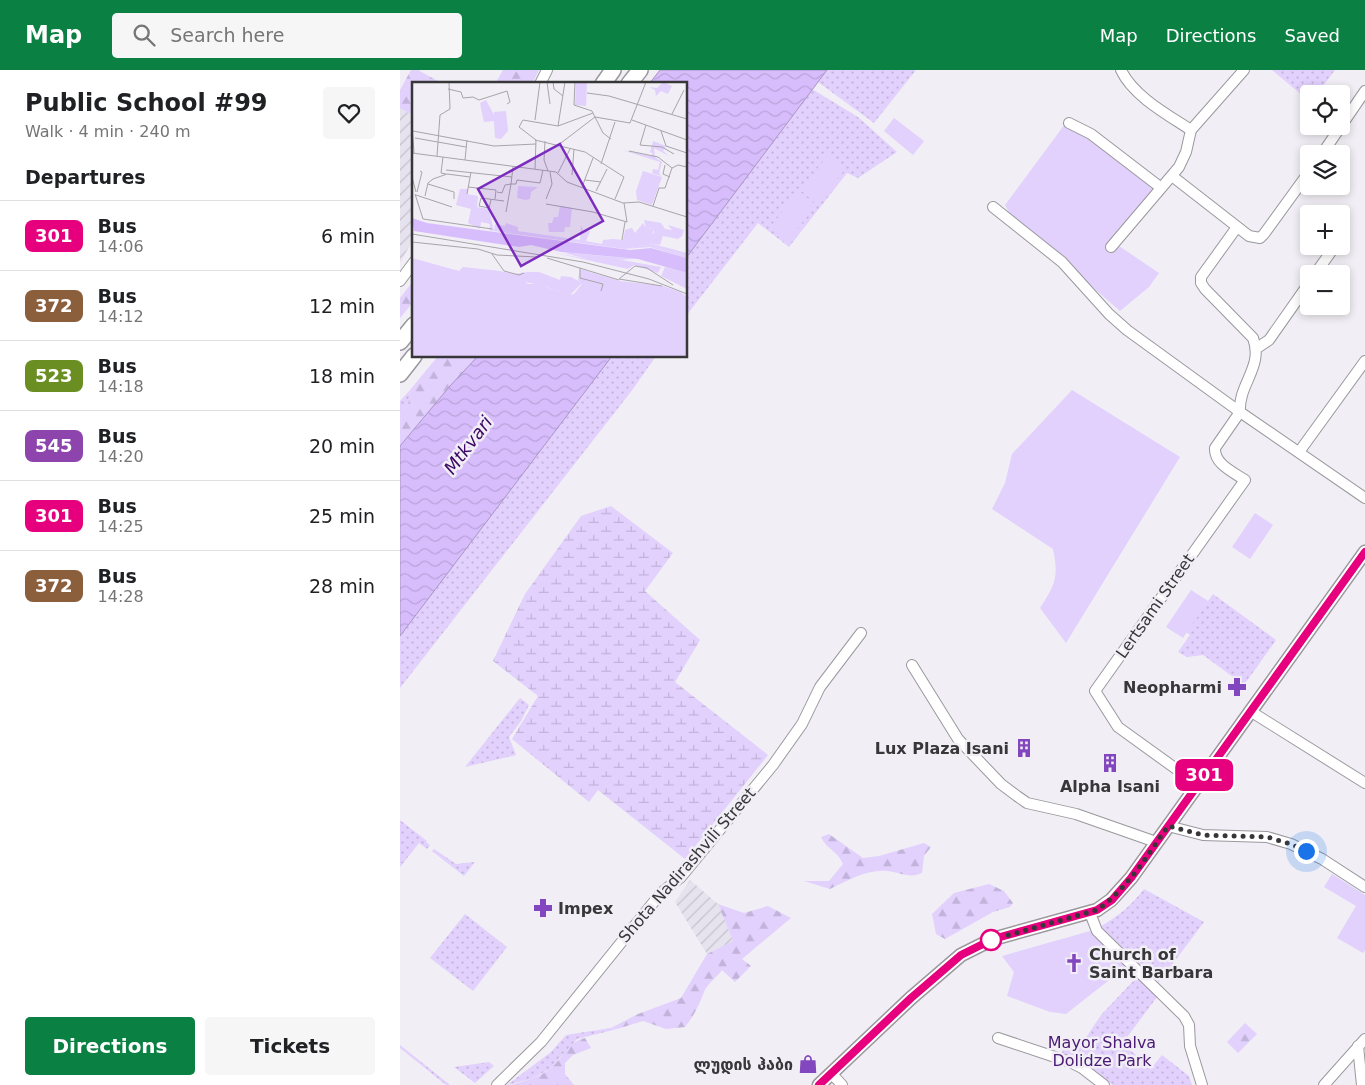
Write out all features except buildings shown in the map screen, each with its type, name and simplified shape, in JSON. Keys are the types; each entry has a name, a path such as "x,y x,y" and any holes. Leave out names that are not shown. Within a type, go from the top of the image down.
{"highway":[{"path":"604,82 613,70"},
{"path":"631,82 640,70"},
{"path":"400,342 412,327"},
{"path":"400,374 412,358"}],"main road":[{"path":"819,1085 911,998 961,955 993,939 1090,913 1112,900 1131,878 1365,552"}],"street":[{"path":"541,82 547,70"},
{"path":"1121,70 1126,81 1164,113 1191,130"},
{"path":"1111,247 1160,187 1172,176 1186,152 1191,130 1244,70"},
{"path":"1328,145 1365,92"},
{"path":"1070,123 1091,134 1160,187"},
{"path":"1172,176 1249,236 1260,238 1300,184"},
{"path":"993,207 1062,262 1127,330 1240,412 1365,498"},
{"path":"1237,227 1201,277 1205,289 1253,338 1257,348 1256,359 1240,403 1240,412"},
{"path":"400,281 412,265"},
{"path":"1257,348 1269,340 1300,296"},
{"path":"1300,452 1365,361"},
{"name":"Lertsami Street","path":"1197,784 1118,727 1094,691 1245,480 1217,460 1214,455 1215,448 1240,412"},
{"name":"Shota Nadirashvili Street","path":"497,1085 541,1042 661,893 681,877 773,765 802,724 820,688 861,633"},
{"path":"912,665 958,739 1001,784 1017,796 1027,802 1076,814 1156,842"},
{"path":"1250,711 1365,783"},
{"path":"1168,826 1203,835 1267,837 1291,844 1322,859 1365,887"},
{"path":"1090,913 1097,931 1184,1016 1189,1025 1190,1046 1202,1085"},
{"path":"998,1038 1070,1062 1082,1068 1104,1085"},
{"path":"1324,1085 1362,1043"},
{"path":"1362,1043 1362,1085"},
{"path":"831,1073 842,1085"}],"shaded area":[{"path":"400,108 412,115 412,242 400,263"},
{"path":"690,880 718,904 733,941 707,954 675,902"}],"green space":[{"path":"411,70 418,70 439,82 412,82 412,115 400,108 400,90"},
{"path":"503,70 539,70 533,82 496,82"},
{"path":"827,70 916,70 874,123 818,82"},
{"path":"1272,70 1335,70 1324,85 1300,85 1300,93"},
{"path":"812,89 858,117 897,152 858,178 847,173 789,247 758,223 688,313 688,255"},
{"path":"894,118 924,141 913,155 884,131"},
{"path":"1065,124 1101,146 1155,189 1113,242 1159,273 1149,287 1120,311 1011,216 1005,205"},
{"path":"829,154 846,168 818,204 800,190"},
{"path":"799,191 816,205 788,241 770,227"},
{"path":"412,283 412,303 400,318 400,298"},
{"path":"436,358 476,358 400,446 400,414 408,405 410,390"},
{"path":"610,358 655,358 633,389 400,688 400,636"},
{"path":"410,390 408,405 400,414 400,401"},
{"path":"1072,390 1180,457 1066,643 1040,608 1054,580 1056,567 1053,549 992,509 1005,483 1012,454"},
{"path":"611,506 673,553 645,591 700,640 675,682 768,755 685,859 598,790 589,802 512,739 538,696 493,661 525,594 581,516"},
{"path":"1255,513 1273,525 1250,559 1232,547"},
{"path":"1191,590 1208,601 1183,638 1166,627"},
{"path":"1213,594 1276,640 1244,685 1203,655 1187,657 1178,652 1190,635 1186,632"},
{"path":"520,698 529,705 521,721 509,737 516,755 465,767"},
{"path":"400,820 430,845 427,849 419,843 400,867"},
{"path":"829,834 863,858 879,856 924,843 931,847 924,856 922,873 918,875 887,871 872,872 857,876 830,889 804,881 829,881 843,864 821,837"},
{"path":"434,849 456,864 475,862 464,876 432,851"},
{"path":"1332,874 1365,895 1365,950 1363,953 1337,938 1356,906 1324,887"},
{"path":"989,884 1004,891 1013,903 1010,907 993,912 945,939 936,934 932,914 954,893"},
{"path":"1144,889 1204,922 1159,982 1100,927 1124,911"},
{"path":"718,904 744,913 768,906 791,918 742,959 751,966 735,982 722,970 705,989 696,1010 685,1027 666,1029 643,1021 617,1029 611,1028 638,1014 681,998 707,954 733,941"},
{"path":"465,914 507,947 473,991 430,958"},
{"path":"1090,931 1127,966 1066,1014 1050,1012 1007,996 1014,972 1002,956"},
{"name":"Mayor Shalva Dolidze Park","path":"1137,977 1157,997 1122,1044 1152,1067 1162,1055 1189,1076 1192,1085 1113,1085 1080,1061 1061,1053 1066,1045 1079,1048 1101,1015"},
{"path":"1245,1023 1257,1034 1238,1053 1227,1042"},
{"path":"611,1028 617,1029 577,1039 550,1069 531,1079 507,1085 551,1052 566,1035"},
{"path":"585,1038 591,1048 573,1055 565,1063 565,1074 574,1085 511,1085 547,1071 570,1046"},
{"path":"400,1045 450,1085 446,1085 400,1048"},
{"path":"489,1062 494,1066 475,1083 454,1067"}],"water":[{"path":"660,70 827,70 688,255 688,82 651,82"},
{"name":"Mtkvari","path":"476,358 610,358 400,636 400,446"}],"bus line":[{"name":"301","path":"819,1085 911,998 961,955 993,939 1090,913 1112,900 1131,878 1365,552"}],"place":[{"name":"Neopharmi","path":"1237,687"},
{"name":"Lux Plaza Isani","path":"1024,748"},
{"name":"Alpha Isani","path":"1110,763"},
{"name":"Impex","path":"543,908"},
{"name":"Church of Saint Barbara","path":"1074,963"},
{"name":"ლუდის ჰაბი","path":"808,1064"}],"route":[{"path":"991,940 1097,910 1112,900 1131,878 1168,826 1203,835 1267,837 1291,844 1306,851"}]}
